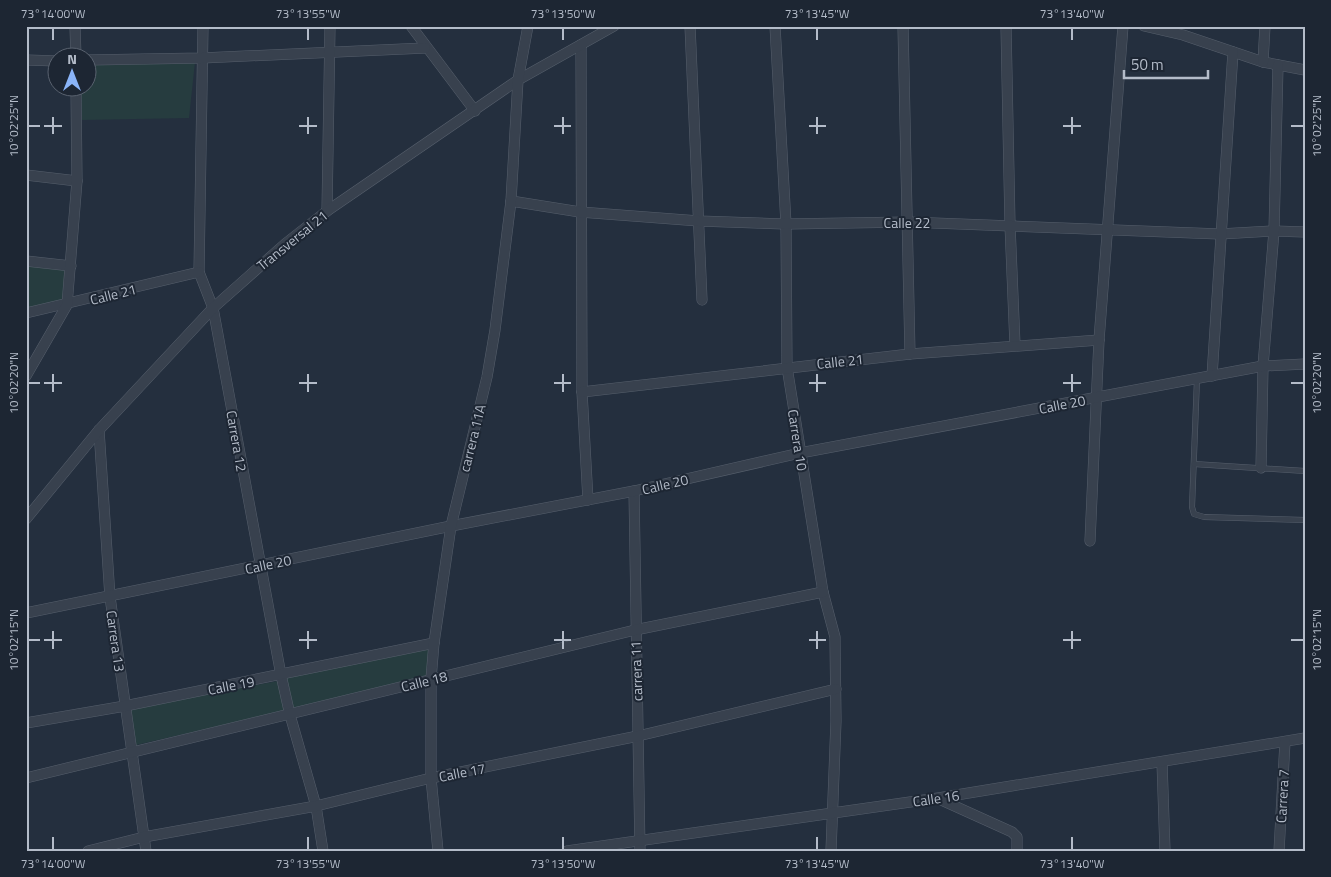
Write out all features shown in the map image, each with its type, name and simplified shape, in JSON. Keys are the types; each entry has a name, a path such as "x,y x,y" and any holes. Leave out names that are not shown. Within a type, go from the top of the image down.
{"street":[{"path":"75,26 76,48"},
{"name":"Carrera 12","path":"203,26 199,272 213,308 281,675 290,715 316,806 323,851"},
{"path":"327,211 330,26"},
{"path":"411,26 475,111"},
{"name":"carrera 11A","path":"438,851 431,778 431,679 434,643 451,526 487,377 495,330 511,201 518,80 528,26"},
{"name":"Transversal 21","path":"26,519 99,430 213,308 285,244 327,211 518,80 614,26"},
{"path":"690,26 702,300"},
{"name":"Carrera 10","path":"775,26 786,224 787,367 823,592 835,637 834,812 831,851"},
{"path":"903,26 910,354"},
{"path":"1006,26 1010,225 1015,345"},
{"path":"1090,541 1099,340 1123,26"},
{"path":"1144,26 1183,31 1233,52 1264,62 1305,70"},
{"path":"1264,62 1265,26"},
{"path":"581,45 582,392 588,500"},
{"path":"98,60 202,58 426,48"},
{"path":"1212,376 1233,52"},
{"path":"26,60 48,61"},
{"path":"1260,468 1264,366 1274,231 1278,65"},
{"path":"26,376 67,305 77,181 76,98"},
{"path":"26,175 77,181"},
{"name":"Calle 22","path":"511,201 580,212 699,221 786,224 908,222 1220,234 1274,231 1305,232"},
{"path":"26,261 71,266"},
{"name":"Calle 21","path":"26,314 199,272"},
{"name":"Calle 21","path":"582,392 910,354 1099,340"},
{"name":"Calle 20","path":"26,613 451,526 634,491 800,454 1264,366 1305,364"},
{"name":"Carrera 13","path":"99,430 110,596 146,851"},
{"name":"carrera 11","path":"634,491 640,851"},
{"name":"Calle 18","path":"26,778 133,750 290,715 635,630 823,592"},
{"name":"Calle 19","path":"26,723 125,706 434,643"},
{"name":"Calle 17","path":"88,851 144,837 316,806 431,778 638,736 836,689"},
{"name":"Calle 16","path":"567,851 640,839 938,798 1305,738"},
{"name":"Carrera 7","path":"1279,851 1285,742"},
{"path":"1162,762 1165,851"},
{"path":"938,798 1012,832 1017,837 1017,851"}],"lane":[{"path":"1197,379 1192,507 1194,514 1204,517 1305,520"},
{"path":"1194,464 1305,471"}],"green space":[{"path":"195,62 189,118 82,120 81,98 98,98 98,65"},
{"path":"26,264 69,268 65,303 26,311"},
{"path":"431,648 428,677 292,710 284,678"},
{"path":"278,681 284,711 136,745 129,709"}]}
